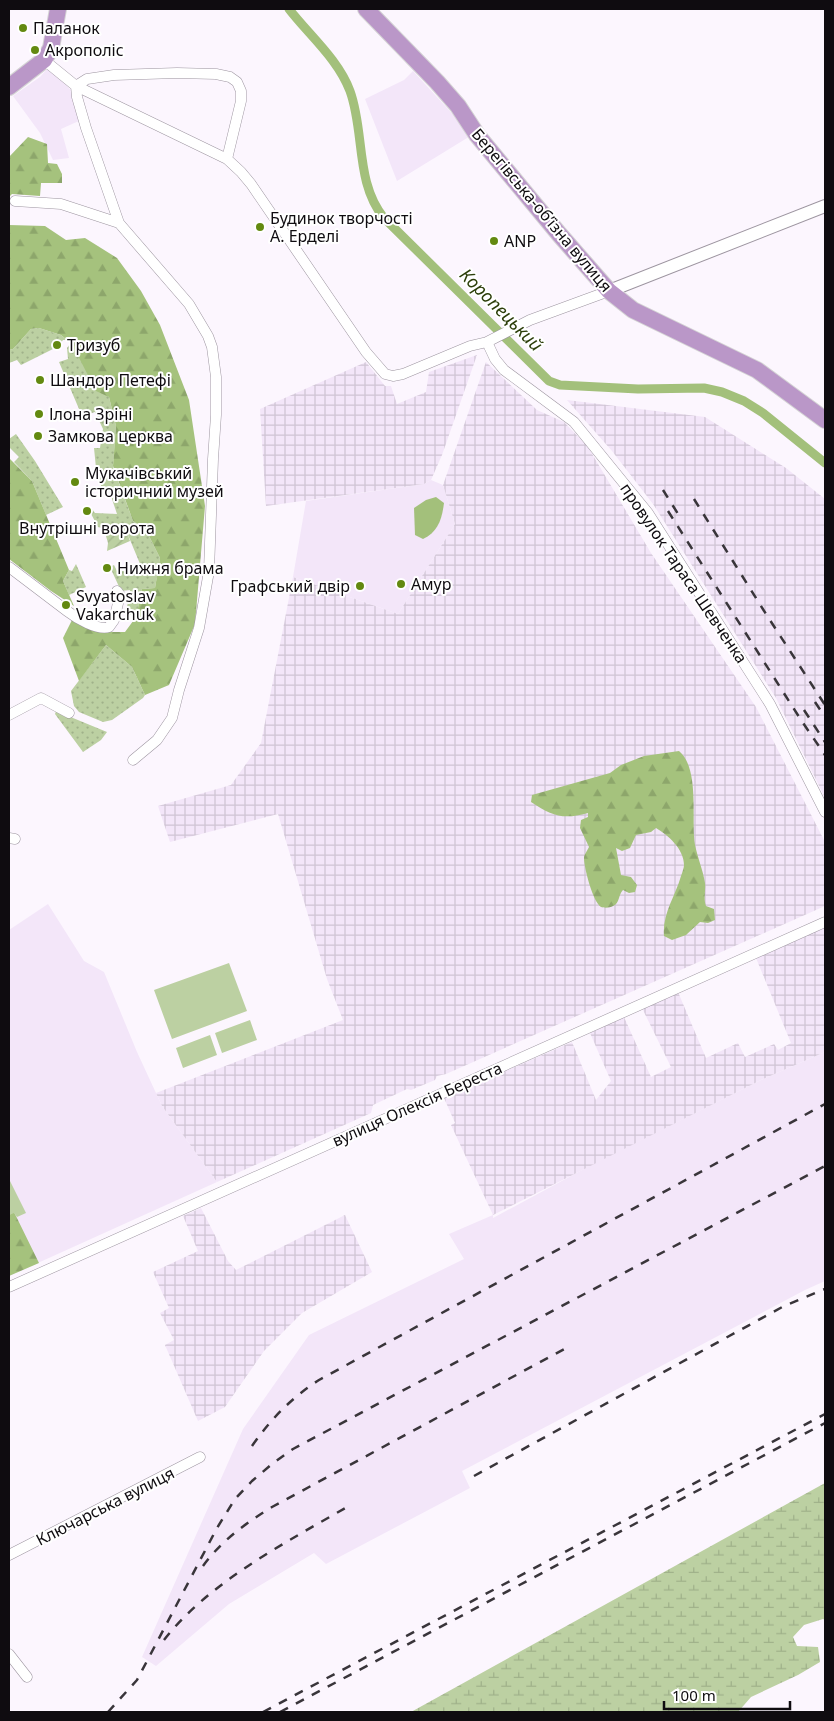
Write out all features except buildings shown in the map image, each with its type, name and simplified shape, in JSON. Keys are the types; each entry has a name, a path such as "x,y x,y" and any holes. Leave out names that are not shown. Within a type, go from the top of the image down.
{"highway":[{"path":"9,87 44,60 52,48 58,9"},
{"name":"Берегівська-обʼїзна вулиця","path":"366,9 447,94 477,135 523,191 609,291 633,310 757,370 825,420"}],"street":[{"path":"44,60 76,86 227,159 251,184 366,352 385,374 393,376 403,374 470,346 490,340 507,330 548,313 825,206"},
{"path":"76,86 88,79 114,75 177,73 216,74 230,77 237,82 241,91 241,101 227,159"},
{"path":"76,86 77,97 86,128 119,223 189,304 202,325 212,347 216,394 209,570 199,628 172,718 157,740 133,760"},
{"path":"15,201 61,204 119,223"},
{"name":"провулок Тараса Шевченка","path":"490,340 495,359 504,370 574,422 648,514 770,704 825,812"},
{"path":"9,566 55,604 72,615 101,628 109,626 114,620 120,595 117,591"},
{"path":"9,715 40,698 69,713"},
{"name":"вулиця Олексія Береста","path":"9,1287 825,922"},
{"name":"Ключарська вулиця","path":"9,1555 200,1457"},
{"path":"9,1654 26,1677"}],"shaded area":[{"path":"50,66 74,94 81,120 61,129 69,158 53,160 40,133 13,96 40,77"},
{"path":"413,71 472,135 397,181 365,99 404,80"},
{"path":"477,355 442,455 431,480 424,484 266,506 260,409 366,362 385,386 391,386 397,404 426,392 429,372"},
{"path":"486,362 537,410 564,422 588,447 651,553 756,707 825,842 825,906 446,1074 437,1076 435,1080 411,1090 407,1089 373,1105 371,1113 217,1182 162,1106 156,1093 343,1020 327,979 278,814 170,842 158,806 231,785 261,743 293,577 398,614 455,524 443,485"},
{"path":"567,400 705,417 786,468 825,499 825,798 776,698 653,504 612,451"},
{"path":"431,480 443,485 455,524 398,614 293,577 306,501 424,484"},
{"path":"436,497 444,503 442,514 436,529 423,539 415,535 414,508 426,500"},
{"path":"48,904 84,961 104,972 162,1106 217,1182 9,1276 9,930"},
{"path":"825,927 825,1052 761,1080 493,1215 451,1125 455,1123 444,1098 572,1042 596,1100 611,1081 590,1033 624,1017 651,1077 671,1067 642,1008 678,992 706,1058 738,1043 745,1057 774,1044 778,1050 791,1043 756,958"},
{"path":"825,1052 825,1281 462,1471 470,1488 326,1564 314,1553 229,1604 156,1666 142,1657 243,1429 309,1335 464,1259 449,1234 493,1215 493,1218 595,1163 761,1080"},
{"path":"201,1208 228,1261 236,1270 345,1215 372,1272 302,1313 264,1351 225,1407 198,1421 165,1345 174,1340 160,1313 169,1308 153,1272 198,1251 183,1216"}],"green space":[{"path":"28,137 47,144 48,163 57,164 62,174 62,183 41,183 40,196 12,194 9,197 9,157"},
{"path":"9,225 45,226 66,240 85,238 117,258 141,291 160,325 189,400 205,506 195,624 169,685 145,695 132,667 106,645 79,681 63,638 72,620 100,632 125,632 136,617 142,589 155,588 160,558 146,530 133,521 113,466 116,426 109,397 96,391 72,344 61,335 39,328 31,329 13,349 9,350"},
{"path":"39,328 61,335 67,340 63,340 60,344 52,345 53,349 21,365 17,360 9,363 9,350 13,349 31,329"},
{"path":"68,341 109,397 116,426 113,467 133,521 146,530 160,558 155,588 142,589 136,617 126,613 130,590 121,591 110,567 114,565 117,571 143,571 128,535 98,527 89,510 92,509 95,513 117,514 108,487 102,489 96,468 94,448 100,448 103,429 95,412 82,416 59,362 68,359 67,348 70,344"},
{"path":"16,434 63,507 46,515 32,481 14,462 19,457 9,447 9,439"},
{"path":"9,458 32,481 69,570 63,581 74,606 9,559"},
{"path":"104,529 128,535 130,541 107,551 108,543"},
{"path":"76,564 86,587 69,595 63,581 69,570 72,571"},
{"path":"106,645 132,667 145,695 112,720 103,722 79,712 74,706 71,691"},
{"path":"56,711 107,732 101,740 83,752 55,714"},
{"path":"679,751 686,759 690,769 695,845 705,883 705,903 706,906 714,909 715,920 708,923 700,922 686,935 672,940 664,936 665,920 684,865 678,848 665,834 656,828 651,832 636,835 630,848 622,851 616,848 621,875 631,877 637,885 635,892 629,893 623,890 615,905 605,908 601,907 595,899 584,863 584,857 589,847 580,828 581,820 588,817 588,813 572,816 558,815 545,811 531,802 532,795 610,773 621,765 644,756"},
{"path":"229,963 247,1011 172,1039 154,990"},
{"path":"250,1020 257,1040 222,1053 215,1033"},
{"path":"210,1035 217,1055 183,1068 176,1048"},
{"path":"9,1179 26,1213 17,1217 14,1213 9,1215"},
{"path":"14,1212 39,1263 9,1276 9,1215"},
{"path":"825,1483 825,1620 804,1625 793,1637 797,1646 818,1647 820,1662 798,1675 751,1697 738,1712 411,1712"}],"waterway":[{"name":"Коропецький","path":"289,9 331,58 345,79 355,107 364,173 375,204 384,218 549,381 560,385 638,389 704,388 722,392 744,401 763,413 825,463"}],"railway":[{"path":"663,490 680,517"},
{"path":"694,499 825,705"},
{"path":"668,511 825,755"},
{"path":"815,702 825,717"},
{"path":"804,710 825,742"},
{"path":"252,1446 282,1410 299,1394 319,1380 825,1104"},
{"path":"108,1712 137,1680 217,1528 235,1499 272,1464 293,1449 825,1166"},
{"path":"474,1476 784,1306 825,1289"},
{"path":"203,1566 218,1548 235,1533 272,1507 568,1347"},
{"path":"263,1712 825,1414"},
{"path":"280,1712 825,1423"},
{"path":"164,1640 182,1619 225,1582 249,1565 347,1507"}],"place":[{"name":"Паланок","path":"23,28"},
{"name":"Акрополіс","path":"35,50"},
{"name":"Будинок творчості А. Ерделі","path":"260,227"},
{"name":"ANP","path":"494,241"},
{"name":"Тризуб","path":"57,345"},
{"name":"Шандор Петефі","path":"40,380"},
{"name":"Ілона Зріні","path":"39,414"},
{"name":"Замкова церква","path":"38,436"},
{"name":"Мукачівський історичний музей","path":"75,482"},
{"name":"Внутрішні ворота","path":"87,511"},
{"name":"Нижня брама","path":"107,568"},
{"name":"Амур","path":"401,584"},
{"name":"Графський двір","path":"360,586"},
{"name":"Svyatoslav Vakarchuk","path":"66,605"}]}
